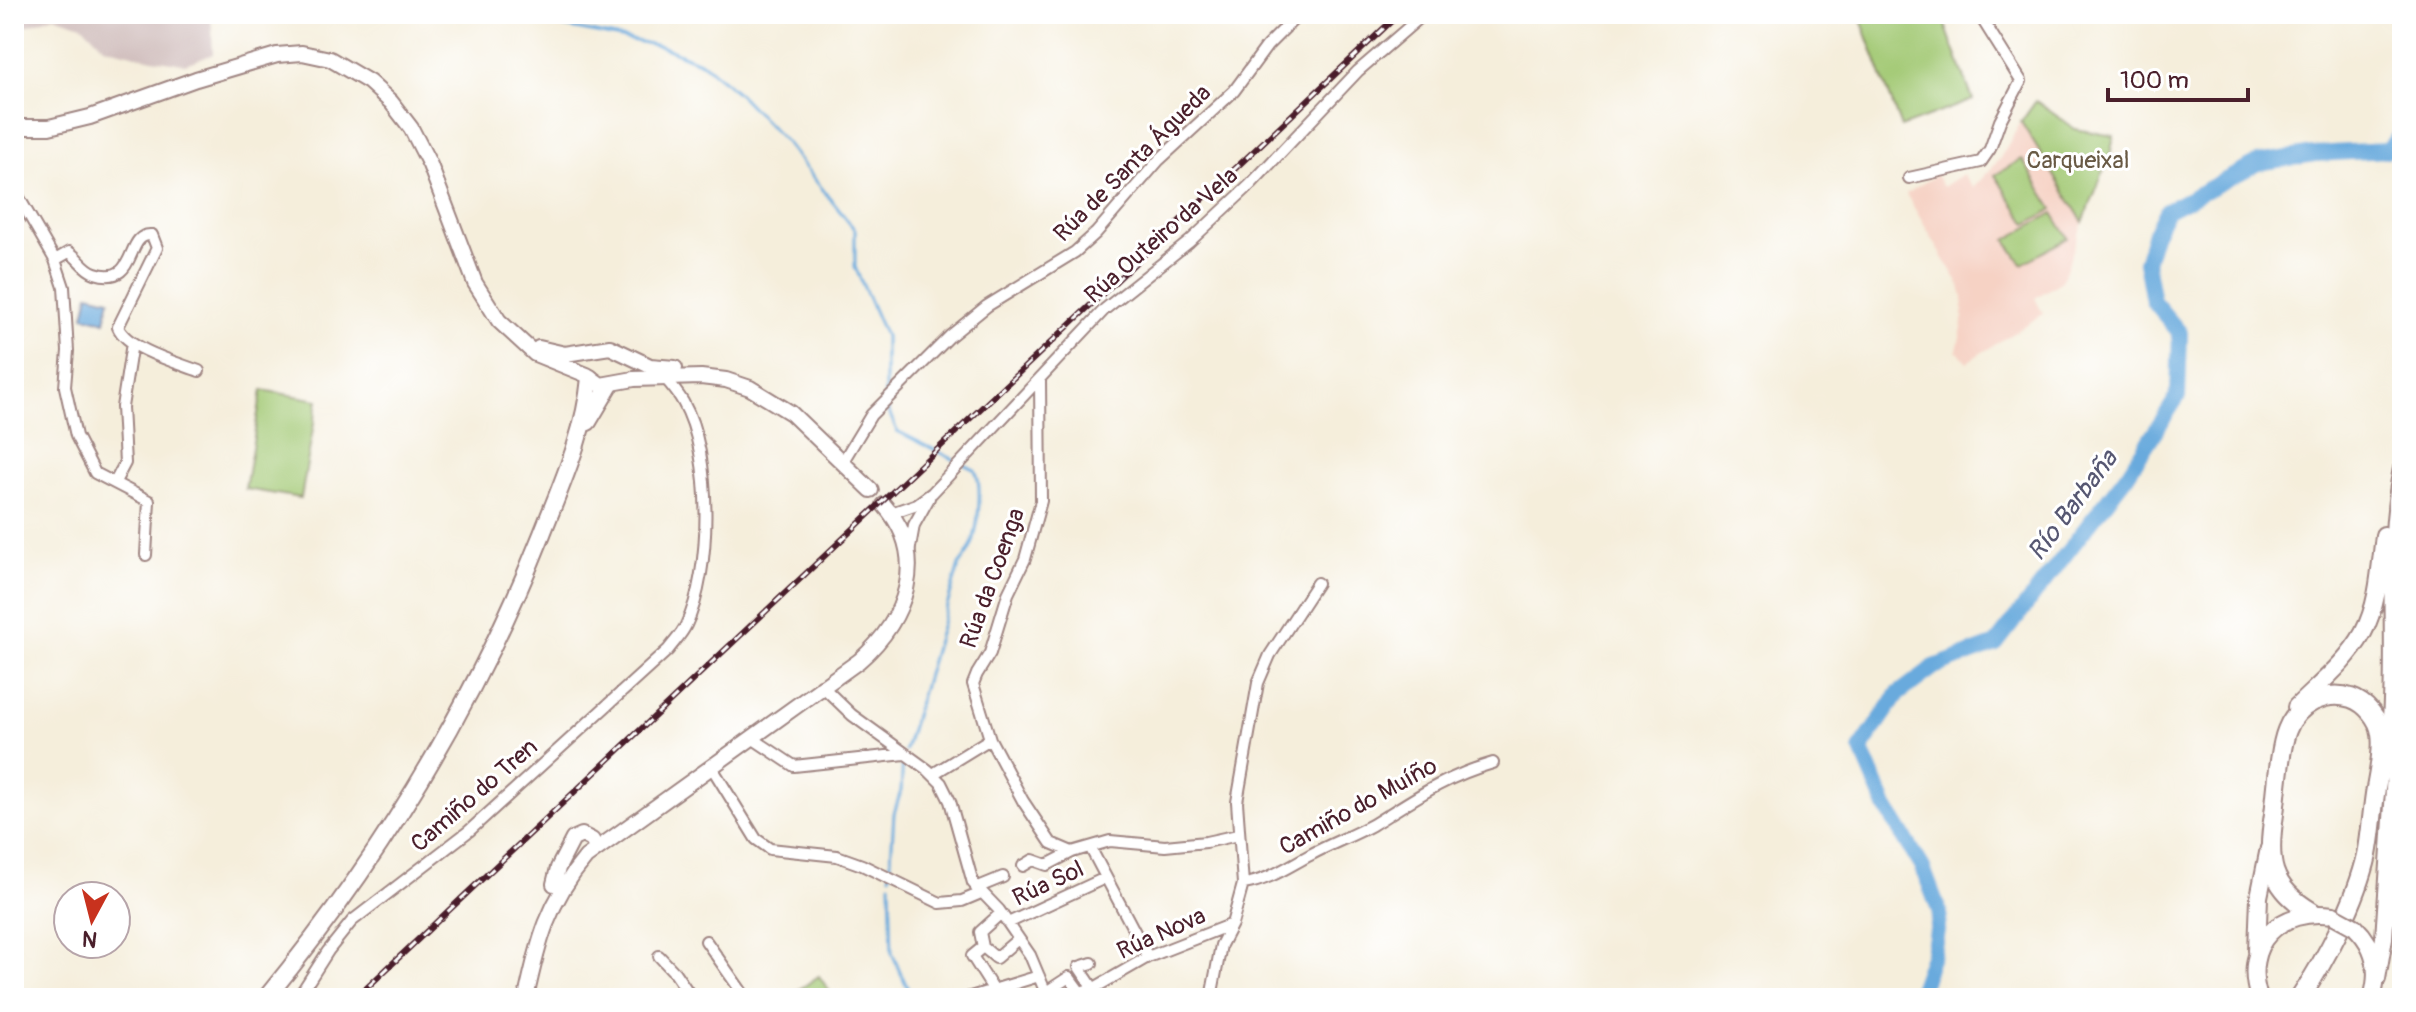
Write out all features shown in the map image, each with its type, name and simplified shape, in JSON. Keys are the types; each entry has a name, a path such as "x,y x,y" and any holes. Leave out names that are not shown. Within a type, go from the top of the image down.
{"highway":[{"path":"2300,998 2336,937 2367,855 2382,735 2377,720 2356,700 2339,695 2311,702 2286,730 2270,838 2272,865 2282,890 2312,912"}],"main road":[{"path":"581,433 588,376"},
{"path":"266,998 371,858 442,744 487,660 518,593 581,433 614,383"},
{"path":"2286,730 2291,712 2338,666 2363,633 2373,603 2392,481 2402,452"},
{"path":"2367,855 2381,803 2390,736 2391,595 2395,517 2402,468"},
{"path":"2372,998 2384,938 2399,722 2399,639 2391,595"},
{"path":"2259,998 2253,971 2257,954 2259,897 2270,838"},
{"path":"2257,954 2267,936 2281,922 2312,912 2333,915 2364,935 2371,949 2377,979"}],"street":[{"name":"Rúa de Santa Águeda","path":"845,458 871,415 950,336 987,306 1085,244 1159,160 1234,91 1267,46 1299,14"},
{"name":"Rúa Outeiro da Vela","path":"932,493 1105,309 1189,242 1250,185 1358,71 1424,14"},
{"path":"1909,178 1981,162 2021,81 1979,14"},
{"path":"15,121 35,128 64,124 237,66 287,53 317,55 357,73 391,102 416,136 475,283 494,315 535,354 588,376 601,385 664,377 718,379 758,391 791,413 881,501 917,504 932,493"},
{"path":"14,189 55,260 67,304 65,387 76,436 95,473 149,501 146,555"},
{"path":"55,260 69,252 90,271 112,275 125,269 139,238 145,234 152,235 157,248 118,327 120,333 132,343 199,371"},
{"path":"514,336 550,352 565,354 610,347 622,357 664,377"},
{"path":"115,482 125,463 122,407 132,343"},
{"path":"588,376 585,363 593,350"},
{"path":"593,842 872,650 895,620 907,584 906,546 881,501 845,458 789,402 754,381 719,371 654,367 622,357"},
{"path":"614,383 623,374 622,357"},
{"name":"Camiño do Tren","path":"298,998 328,951 352,921 469,831 668,650 685,629 696,600 702,569 705,508 697,444 688,412 664,377"},
{"name":"Rúa da Coenga","path":"1040,379 1041,501 1025,559 1008,594 990,653 973,684 990,739 1023,801 1051,843 1072,852"},
{"path":"545,921 558,895 586,857 711,766 853,655 878,631 891,611 903,570 906,546 932,493"},
{"path":"1211,998 1221,945 1232,924 1243,884 1237,802 1258,683 1270,655 1317,583"},
{"path":"822,686 842,670 853,655"},
{"path":"822,686 852,715 933,774 950,801 962,850 978,890 1004,918 1033,960 1043,996 1069,977 1080,992"},
{"path":"754,731 794,766 905,754"},
{"path":"933,774 990,739"},
{"name":"Camiño do Muíño","path":"1243,884 1254,883 1284,870 1371,825 1411,798 1462,772 1493,763"},
{"path":"711,766 756,839 770,849 837,856 940,903 962,901 1003,877"},
{"path":"518,998 532,937 554,884 575,852 615,828 631,824"},
{"path":"1023,866 1033,860 1047,865 1072,852 1110,841 1165,846 1238,835"},
{"path":"1090,847 1148,957"},
{"path":"526,998 551,898 575,852"},
{"name":"Rúa Sol","path":"1004,918 1105,878"},
{"path":"1004,918 980,932 983,947 996,958 1018,939"},
{"name":"Rúa Nova","path":"1064,998 1093,988 1148,957 1232,924"},
{"path":"706,941 746,998"},
{"path":"983,947 972,956 993,989"},
{"path":"659,956 692,998"},
{"path":"1092,963 1079,967 1093,988"},
{"path":"967,998 1039,976"}],"shaded area":[{"path":"14,14 211,14 213,54 185,64 152,59 104,47 82,25 54,16 14,31"},
{"path":"2021,122 2083,222 2062,281 2035,298 2043,314 1967,362 1957,351 1963,322 1960,286 1906,194 1936,175 1943,187 1963,174 1973,188 1999,160"}],"green space":[{"path":"1859,14 1941,14 1973,100 1901,127"},
{"name":"Carqueixal","path":"2036,101 2075,129 2114,136 2110,155 2083,222 2021,122"},
{"path":"2022,159 2053,209 2027,224 1995,175"},
{"path":"2053,213 2068,238 2022,264 2006,240"},
{"path":"262,390 318,400 301,498 245,489"},
{"path":"819,976 834,998 787,998"}],"water":[{"path":"89,294 110,299 105,321 84,316"}],"waterway":[{"path":"502,14 660,46 704,64 740,95 785,142 855,230 855,267 885,336 885,398"},
{"name":"Río Barbaña","path":"1917,998 1933,953 1940,913 1923,868 1886,807 1861,748 1898,694 1934,667 1996,644 2127,475 2178,396 2180,333 2153,301 2146,262 2154,235 2166,211 2258,163 2314,154 2387,150 2402,134"},
{"path":"886,405 897,431 975,470 979,486 973,542 959,565 905,750"},
{"path":"890,876 894,813 901,791 903,757"},
{"path":"890,883 892,953 912,998"}],"railway":[{"path":"356,998 1399,14"}]}
